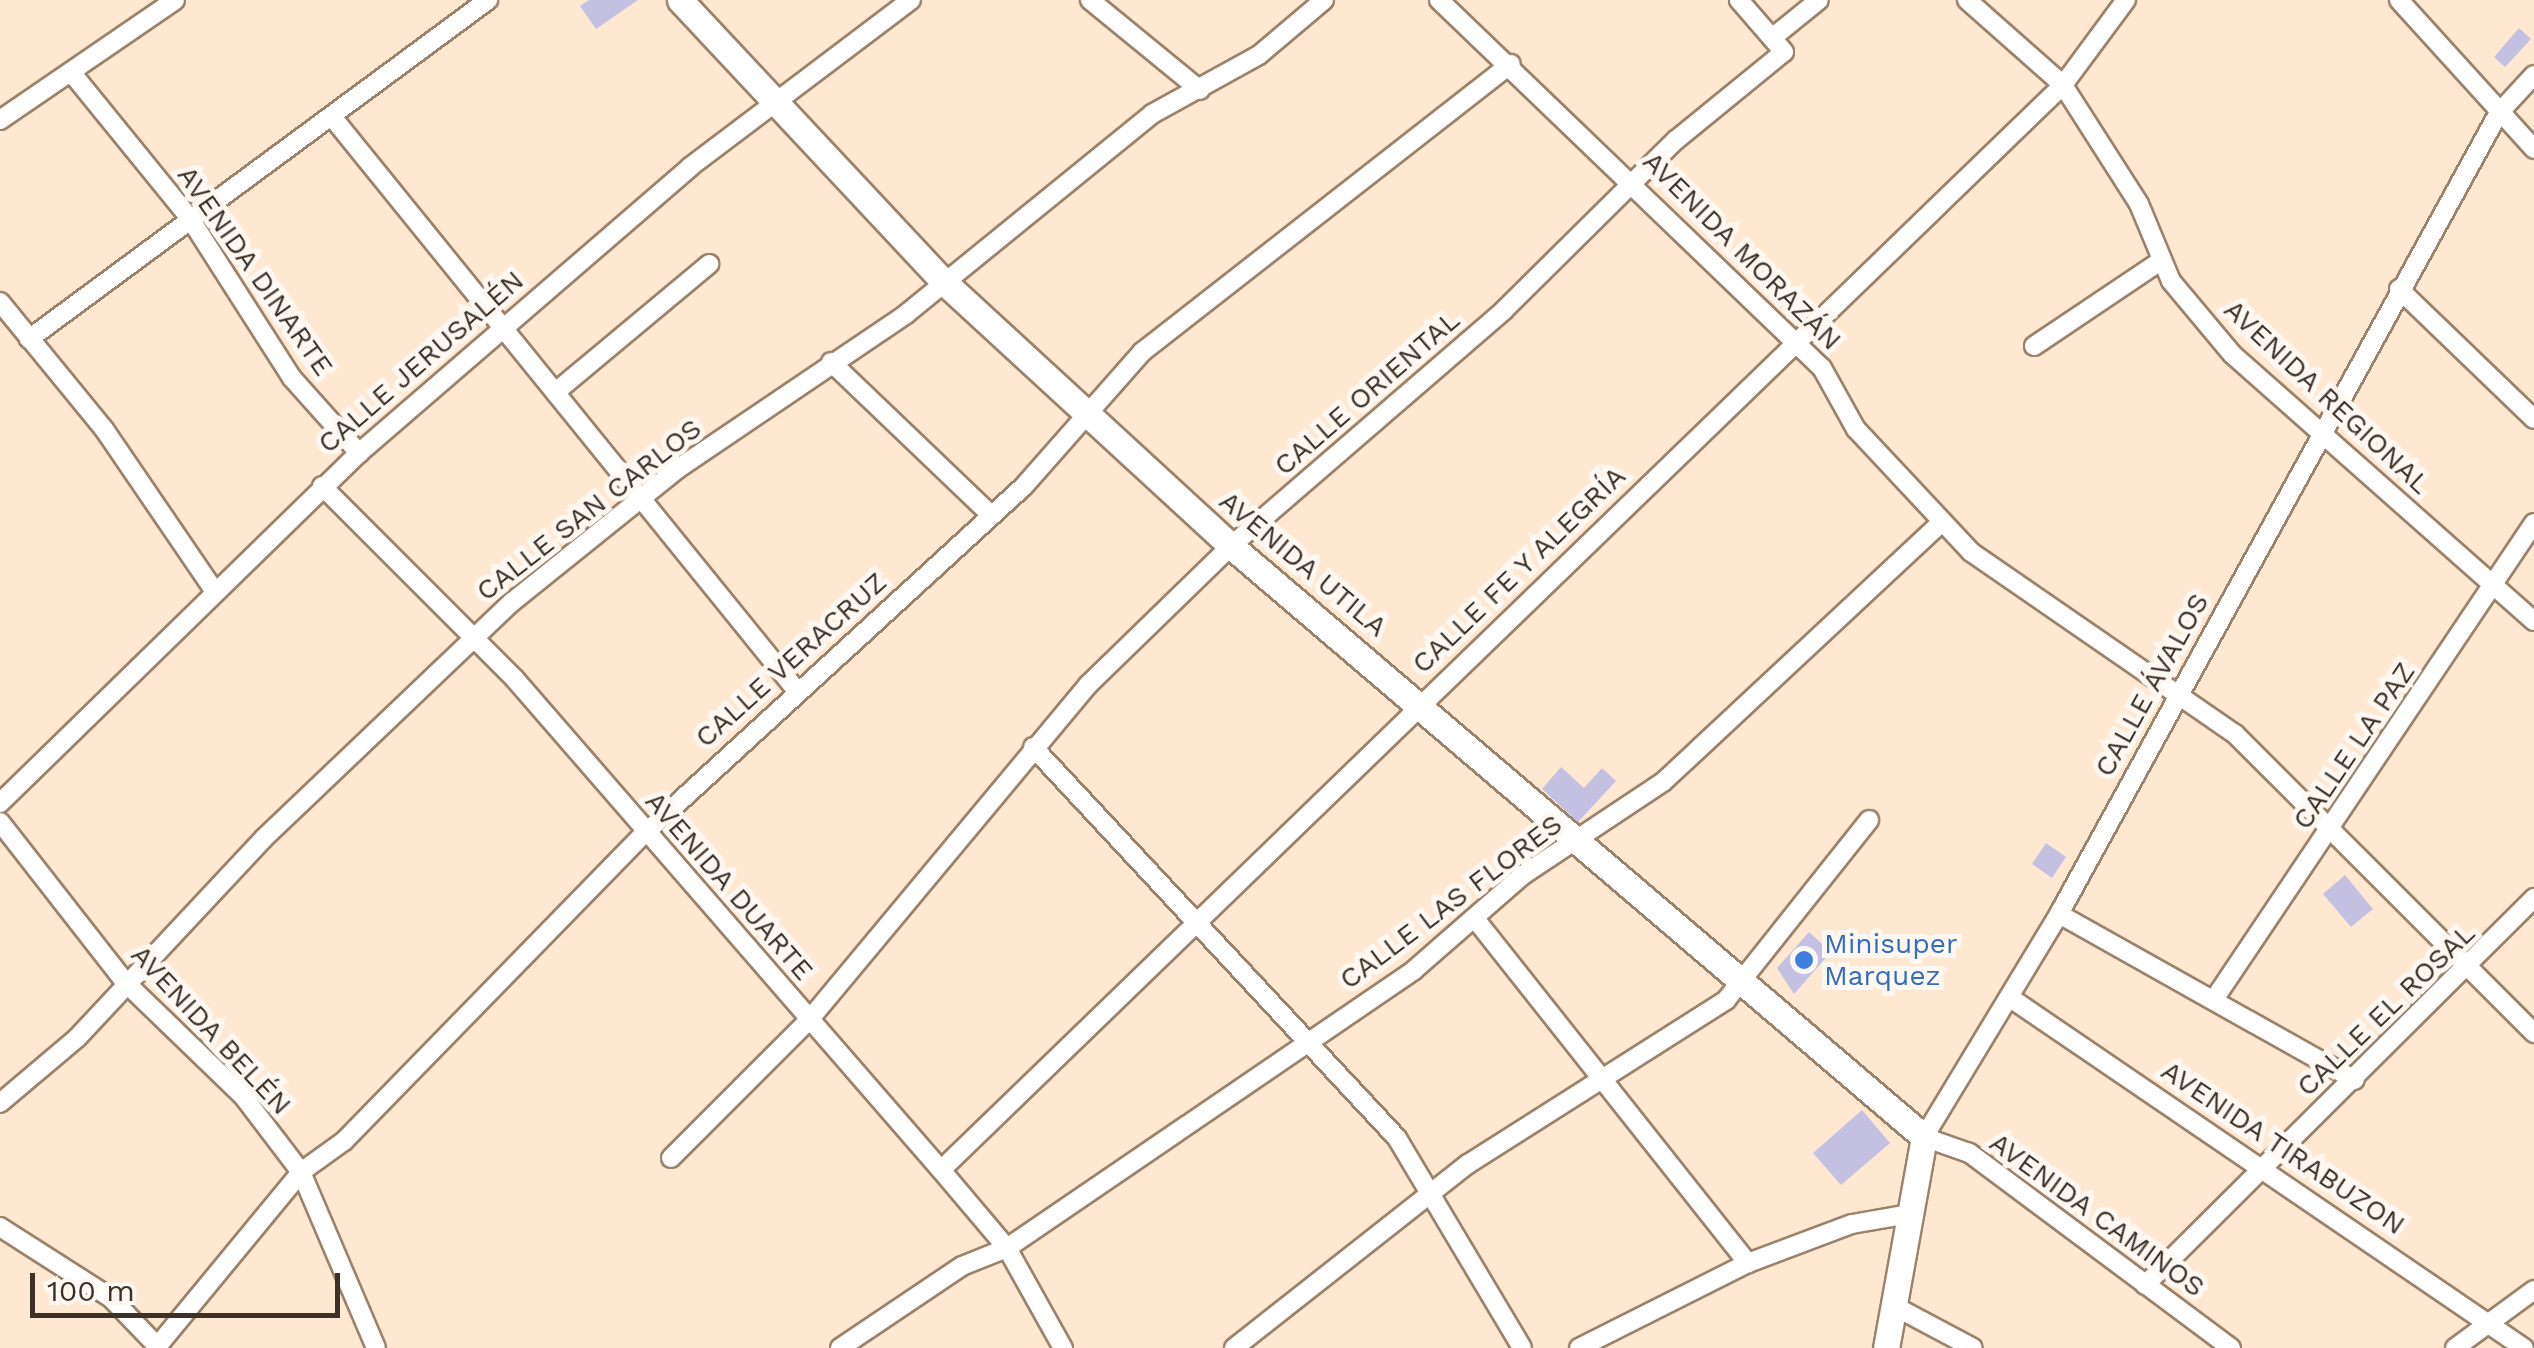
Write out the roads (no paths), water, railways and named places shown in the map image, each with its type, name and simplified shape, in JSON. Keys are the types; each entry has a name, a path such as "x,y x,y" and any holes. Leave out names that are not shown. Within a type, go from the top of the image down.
{"street":[{"path":"28,339 189,217 333,118 488,0"},
{"name":"AVENIDA UTILA","path":"680,0 944,282 1231,546 1423,703 1578,840 1745,977 1924,1137"},
{"name":"CALLE JERUSALÉN","path":"0,803 322,486 504,325 773,100 911,0"},
{"path":"1090,0 1200,90"},
{"name":"CALLE SAN CARLOS","path":"0,1102 126,983 473,638 645,496 944,282 1152,114 1200,90 1324,0"},
{"name":"AVENIDA MORAZÁN","path":"1439,0 1633,180 1822,368 1856,429 1970,552 2180,696 2333,828 2534,1032"},
{"path":"1739,0 1778,45"},
{"name":"CALLE ORIENTAL","path":"671,1158 809,1020 1033,747 1231,546 1504,310 1633,180 1778,45 1819,0"},
{"name":"AVENIDA REGIONAL","path":"1967,0 2063,85 2139,204 2162,260 2232,354 2497,580 2534,621"},
{"name":"CALLE FE Y ALEGRÍA","path":"941,1170 1196,915 1423,703 1793,339 2063,85 2126,0"},
{"path":"2398,0 2498,114 2534,148"},
{"path":"0,120 163,3"},
{"name":"CALLE VERACRUZ","path":"157,1347 301,1172 344,1141 644,834 1092,417 1142,352 1511,64"},
{"name":"AVENIDA DINARTE","path":"72,72 189,217 292,378 359,453"},
{"name":"CALLE ÁVALOS","path":"1886,1348 1924,1137 2059,914 2325,436 2399,289 2498,114 2534,75"},
{"path":"333,118 645,496 797,692"},
{"path":"2034,346 2162,260"},
{"path":"558,390 709,264"},
{"path":"2399,289 2534,419"},
{"path":"0,302 104,429 216,592"},
{"path":"831,362 991,515"},
{"name":"AVENIDA DUARTE","path":"322,486 473,638 941,1170 1007,1248 1062,1348"},
{"name":"CALLE LAS FLORES","path":"840,1348 962,1266 1007,1248 1476,920 1578,840 1662,782 1942,522"},
{"name":"CALLE LA PAZ","path":"2215,998 2333,828 2534,522"},
{"path":"1033,747 1311,1037 1432,1192 1522,1348"},
{"path":"1234,1348 1432,1192 1605,1072 1726,1000 1869,820"},
{"name":"AVENIDA BELÉN","path":"0,822 126,983 244,1096 301,1172 376,1348"},
{"name":"CALLE EL ROSAL","path":"2145,1285 2474,967 2534,898"},
{"path":"2059,914 2215,998 2355,1080"},
{"path":"1476,920 1605,1072 1748,1263"},
{"name":"AVENIDA TIRABUZON","path":"2009,997 2524,1348"},
{"name":"AVENIDA CAMINOS","path":"1924,1137 1969,1154 2231,1348"},
{"path":"1579,1348 1748,1263 1852,1224 1910,1214"},
{"path":"0,1227 112,1298 157,1347"},
{"path":"2455,1348 2534,1290"},
{"path":"1894,1306 1973,1348"}],"place":[{"name":"Minisuper Marquez","path":"1804,960"}]}
